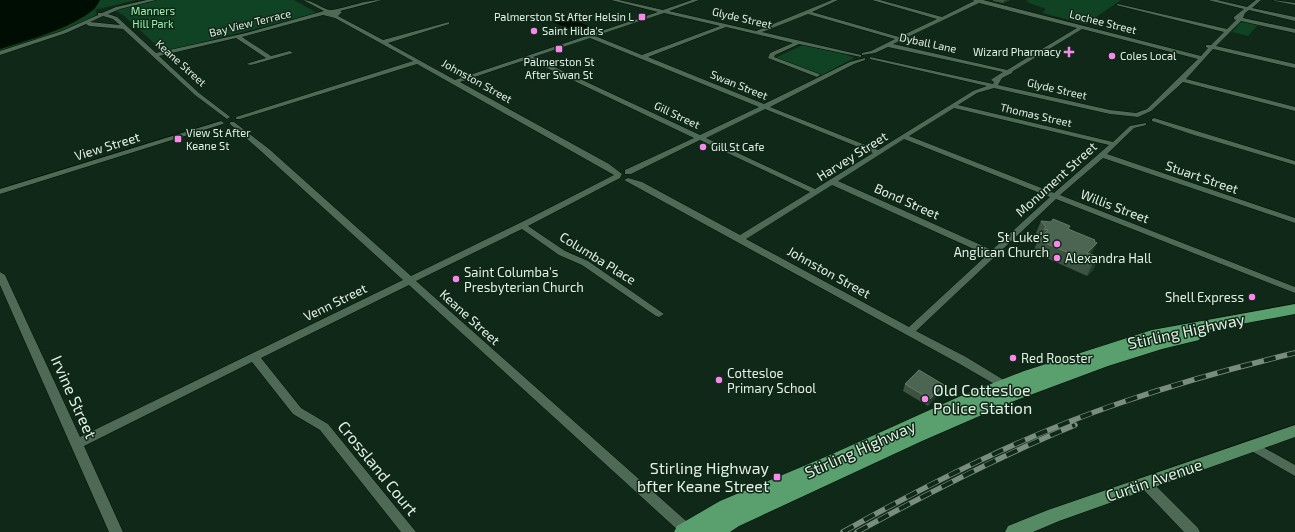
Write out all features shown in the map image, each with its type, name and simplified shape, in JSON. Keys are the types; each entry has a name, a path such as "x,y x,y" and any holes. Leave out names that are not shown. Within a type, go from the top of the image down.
{"highway":[{"name":"Stirling Highway","path":"687,531 727,507 1037,372 1152,335 1295,310"},
{"name":"Stirling Highway","path":"713,532 732,520 976,409 1046,381 1184,338 1295,318"}],"main road":[{"name":"Curtin Avenue","path":"1014,532 1054,515 1295,431"}],"street":[{"path":"103,14 102,10 107,8 148,0"},
{"path":"0,53 39,42 123,6 154,0"},
{"name":"Johnston Street","path":"305,0 962,360 1003,386"},
{"name":"Bay View Terrace","path":"158,57 380,0"},
{"name":"Glyde Street","path":"613,0 756,33 866,56 882,61 1110,112 1134,119 1151,117"},
{"path":"455,82 697,0"},
{"path":"874,0 943,19"},
{"path":"627,177 638,167 700,138 899,39 943,19 978,0"},
{"name":"Lochee Street","path":"978,0 1200,57"},
{"path":"1210,0 1295,18"},
{"path":"1259,0 1243,13 1209,46 1180,79 1151,117 1184,130 1295,163"},
{"path":"1275,0 1295,4"},
{"path":"756,33 832,1"},
{"path":"1118,5 1226,30"},
{"path":"1288,17 1295,11"},
{"path":"808,12 899,39"},
{"name":"Keane Street","path":"103,14 115,18 197,94 266,151 687,531"},
{"path":"1237,19 1295,31"},
{"path":"384,42 447,23"},
{"path":"81,25 106,24 125,28"},
{"path":"643,57 725,26"},
{"name":"Harvey Street","path":"975,92 980,85 1010,72 1082,27"},
{"name":"Swan Street","path":"590,36 879,153"},
{"path":"238,37 270,58"},
{"path":"798,42 772,54 771,58 817,75"},
{"name":"Dyball Lane","path":"888,45 1010,72"},
{"path":"1209,46 1295,66"},
{"path":"249,64 290,53"},
{"name":"Gill Street","path":"528,57 816,192"},
{"name":"View Street","path":"0,192 417,62"},
{"name":"Harvey Street","path":"740,239 975,92 992,86 999,78"},
{"path":"1180,79 1295,109"},
{"name":"Thomas Street","path":"953,106 1114,144"},
{"name":"Monument Street","path":"909,332 1054,197 1114,144 1134,119 1144,124 1151,117"},
{"name":"Willis Street","path":"904,137 1054,197 1295,290"},
{"name":"Stuart Street","path":"1102,155 1295,221"},
{"name":"Venn Street","path":"77,444 604,184 627,177"},
{"name":"Bond Street","path":"833,182 992,254"},
{"name":"Columba Place","path":"522,225 562,253 585,263 659,314"},
{"name":"Irvine Street","path":"0,275 116,532"},
{"name":"Crossland Court","path":"254,357 297,411 324,427 409,532"},
{"path":"1252,446 1295,471"},
{"path":"1145,483 1193,532"}],"green space":[{"path":"100,0 136,0 95,10 97,14 76,26 51,36 0,51 0,49 31,39 68,24 93,10"},
{"name":"Manners Hill Park","path":"156,0 294,0 317,13 164,52 123,15 116,11 127,6"},
{"path":"1026,0 1121,0 1086,24 1042,13 1046,9 1029,3"},
{"path":"1241,22 1258,25 1248,36 1232,32"},
{"path":"803,45 848,55 854,58 822,75 777,59 777,57"}],"shaded area":[{"path":"0,0 100,0 94,9 73,23 0,49"},
{"path":"567,17 595,29 581,34 553,22"}],"building":[{"path":"1053,219 1070,226 1068,229 1095,240 1094,241 1097,243 1087,253 1099,257 1093,263 1038,240 1048,230 1044,229 1046,227 1041,221 1051,222"},
{"path":"919,370 944,385 930,399 905,384"}],"railway":[{"path":"843,532 910,495 978,461 1048,430 1120,403 1164,389 1295,353"},
{"path":"857,532 910,503 1019,449 1075,425"}],"place":[{"name":"Palmerston St After Helsin L","path":"642,17"},
{"name":"Saint Hilda's","path":"534,31"},
{"name":"Palmerston St After Swan St","path":"559,49"},
{"name":"Wizard Pharmacy","path":"1069,52"},
{"name":"Coles Local","path":"1112,56"},
{"name":"View St After Keane St","path":"178,139"},
{"name":"Gill St Cafe","path":"703,147"},
{"name":"St Luke's Anglican Church","path":"1057,244"},
{"name":"Alexandra Hall","path":"1057,258"},
{"name":"Saint Columba's Presbyterian Church","path":"456,279"},
{"name":"Shell Express","path":"1252,297"},
{"name":"Red Rooster","path":"1013,358"},
{"name":"Cottesloe Primary School","path":"719,380"},
{"name":"Old Cottesloe Police Station","path":"925,399"},
{"name":"Stirling Highway bfter Keane Street","path":"777,477"}]}
